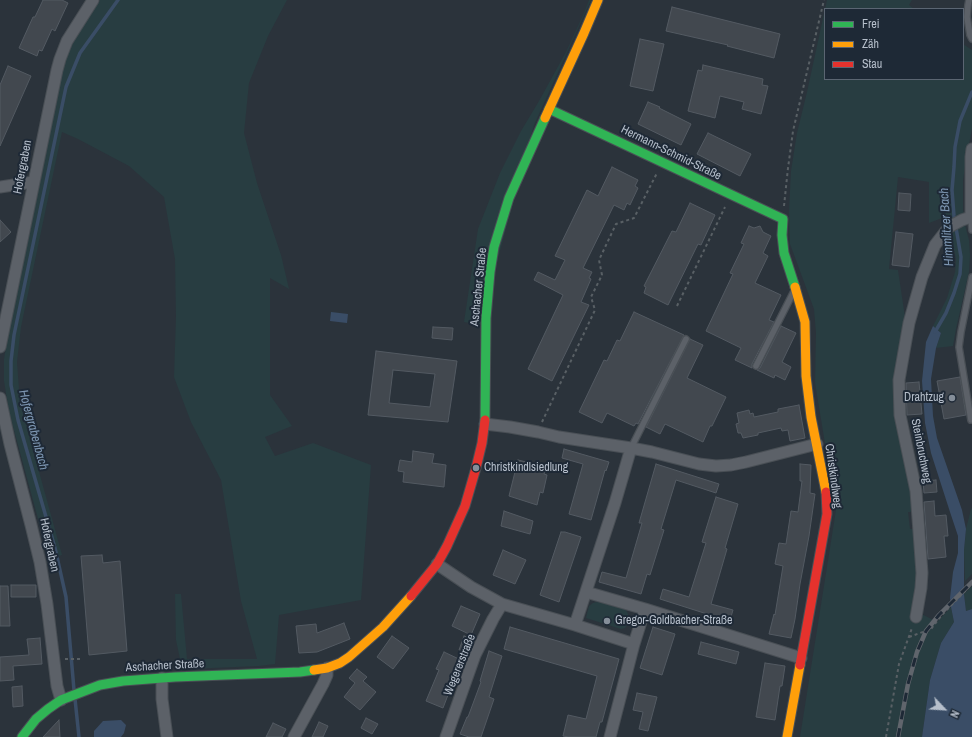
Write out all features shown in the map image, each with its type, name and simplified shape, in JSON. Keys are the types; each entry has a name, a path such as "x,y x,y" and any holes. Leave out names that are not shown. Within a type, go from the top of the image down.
{"street":[{"name":"Hofergraben","path":"0,347 54,81 67,41 93,0"},
{"name":"Aschacher Straße","path":"22,737 36,720 61,700 100,685 123,681 162,678 279,673 327,668 340,663 383,627 437,564 465,506 479,455 485,424 486,318 490,272 494,247 501,222 509,198 598,0"},
{"name":"Hermann-Schmid-Straße","path":"549,109 783,219"},
{"path":"967,218 970,157 972,149"},
{"path":"0,187 33,182"},
{"name":"Steinbruchweg","path":"916,617 922,573 916,491 900,415 899,380 909,323 922,277 935,245 949,227 967,218"},
{"name":"Christkindlweg","path":"783,219 782,235 784,253 805,322 806,376 811,417 826,492 827,514 786,737"},
{"name":"Hofergraben","path":"0,398 40,562 47,604 57,686 61,700"},
{"path":"485,424 631,448 699,464 716,466 746,462 817,444"},
{"path":"574,625 615,503 631,448"},
{"path":"437,564 471,587 502,604 634,644"},
{"path":"586,592 801,658"},
{"name":"Wegererstraße","path":"446,737 475,655 502,604"},
{"path":"610,737 634,644 645,609"},
{"path":"294,737 324,684 327,675 327,668"},
{"path":"162,678 162,699 167,737"}],"lane":[{"path":"969,0 967,17 972,39"},
{"path":"967,218 972,230"},
{"path":"971,420 959,347 972,277"},
{"path":"756,366 795,289"},
{"path":"631,448 686,339"}],"path":[{"path":"783,219 793,131 824,0"},
{"path":"538,432 595,310 591,297 602,274 599,260 616,224 634,218 662,163"},
{"path":"677,306 731,195"},
{"path":"909,637 931,629 941,616 972,584"},
{"path":"886,737 899,664 916,617"},
{"path":"61,659 83,659"}],"green space":[{"path":"100,0 287,0 268,36 249,83 244,133 257,183 281,255 289,289 270,278 270,395 292,426 265,437 275,456 313,443 371,465 361,600 279,615 275,664 189,669 184,667 180,659 176,640 175,594 181,594 187,659 257,659 241,601 221,480 191,422 174,377 176,317 175,259 164,197 129,166 62,132 21,327 17,362 19,389 27,428 62,555 49,559 9,412 4,381 4,359 64,63 75,38"},
{"path":"589,0 591,0 534,125 480,325 464,322 478,229 500,173 521,131 566,52"},
{"path":"827,0 912,0 909,5 913,8 825,8"},
{"path":"824,14 824,80 964,80 964,45 972,50 972,129 963,181 963,209 969,240 970,255 969,272 953,346 936,348 941,333 933,326 947,298 955,272 956,259 950,233 950,215 929,223 929,182 898,177 889,269 898,270 905,317 895,381 912,490 912,512 908,512 910,529 916,529 916,588 912,609 937,622 951,607 954,622 941,643 930,680 922,737 800,737 836,510 815,383 816,333 814,309 790,244 789,211 791,171 797,133"},
{"path":"972,508 972,574 965,581 964,550 966,529"},
{"path":"972,586 972,609 966,611 964,594"},
{"path":"597,602 626,610 629,623 625,628 621,629 586,618 589,606"}],"water":[{"path":"331,312 348,314 347,323 330,321"},
{"path":"933,326 941,333 936,348 931,379 933,416 937,438 962,510 966,529 964,550 964,594 966,611 972,609 972,737 922,737 930,680 941,643 954,622 950,598 953,572 958,553 958,536 931,453 925,423 922,381 926,342"},
{"path":"121,720 126,725 124,733 121,737 94,737 94,731 103,721"}],"building":[{"path":"43,0 62,0 68,3 55,31 52,29 42,51 39,50 37,56 19,48 33,17 35,17"},
{"path":"672,7 780,34 774,58 727,46 728,45 666,31"},
{"path":"640,39 664,44 653,91 630,86"},
{"path":"703,65 763,79 762,85 768,86 761,114 742,109 744,102 720,96 715,118 688,111 698,70 702,71"},
{"path":"8,66 31,76 0,146 0,85"},
{"path":"648,102 691,124 681,145 638,124"},
{"path":"708,133 751,154 740,176 697,154"},
{"path":"612,167 638,180 635,186 638,188 630,205 627,203 624,210 614,205 583,268 592,272 589,278 591,279 581,302 589,305 552,381 528,369 563,295 534,280 538,272 555,280 565,260 555,256 587,190 598,196"},
{"path":"899,193 911,194 910,211 898,210"},
{"path":"690,203 715,215 701,245 698,244 668,305 644,293 646,287 644,286 672,231 676,232"},
{"path":"0,220 11,232 0,242"},
{"path":"749,226 754,228 760,226 763,232 771,236 763,253 768,256 755,283 781,295 769,320 774,322 752,364 752,368 735,360 741,348 706,331 733,274 730,273 744,244 741,243"},
{"path":"896,232 913,234 909,267 892,265"},
{"path":"634,312 684,335 638,424 636,423 634,426 607,413 602,423 579,412 604,360 607,361 617,340 620,341"},
{"path":"781,326 796,333 782,362 791,367 785,380 775,375 774,378 757,370 760,368"},
{"path":"433,327 453,328 452,340 432,338"},
{"path":"690,339 703,345 687,378 726,397 703,442 665,424 660,434 646,427"},
{"path":"376,351 457,361 448,422 368,415","holes":["393,370 435,374 430,407 389,403"]},
{"name":"Drahtzug","path":"960,377 966,415 944,419 937,381"},
{"path":"919,382 922,414 907,415 906,383"},
{"path":"799,405 805,438 790,441 788,430 782,431 781,428 743,438 741,433 738,433 736,424 739,423 737,413 749,410 750,414 753,413 754,417 778,412 778,409"},
{"path":"564,449 609,462 606,471 605,470 591,520 569,514 583,464 562,458"},
{"path":"413,451 434,454 432,463 446,465 444,487 403,482 404,472 398,471 400,460 412,462"},
{"path":"518,460 546,467 544,474 547,475 543,493 540,492 537,505 509,496"},
{"path":"656,464 719,484 716,493 676,480 661,529 664,530 650,575 647,574 641,594 599,582 602,572 626,578 642,523 639,523"},
{"path":"800,464 811,465 810,493 815,494 791,638 769,634 774,614 775,615 783,566 775,564 779,543 786,544 791,511 798,512 802,481 800,481"},
{"path":"936,480 937,492 924,493 923,481"},
{"path":"716,497 738,504 711,604 733,610 730,620 660,599 663,589 689,597 706,543 702,542"},
{"path":"934,501 935,516 946,515 948,536 944,536 946,557 928,559 924,502"},
{"path":"504,511 533,521 530,534 501,526"},
{"path":"561,532 581,537 559,602 540,595"},
{"path":"503,550 526,560 515,584 493,575"},
{"path":"102,555 103,563 120,561 127,651 89,655 81,556"},
{"path":"11,585 36,585 36,597 11,597"},
{"path":"0,586 8,586 10,626 0,626"},
{"path":"461,606 480,614 471,635 452,626"},
{"path":"344,623 350,639 317,652 299,653 296,626 316,624 317,633"},
{"path":"510,627 619,659 602,722 600,722 596,737 563,736 568,715 586,719 597,676 504,649"},
{"path":"653,627 675,634 662,675 640,668"},
{"path":"392,636 409,648 393,669 377,657"},
{"path":"464,636 473,639 468,653 459,650"},
{"path":"40,638 42,664 13,666 14,680 0,681 0,657 29,655 27,639"},
{"path":"701,642 739,652 736,664 698,654"},
{"path":"489,651 502,656 489,697 494,699 481,737 469,737 460,734 481,682 480,681"},
{"path":"444,652 461,660 451,681 453,682 443,708 426,701 439,670 436,669"},
{"path":"765,663 785,666 782,686 780,686 775,720 756,717"},
{"path":"357,669 367,677 363,681 376,692 360,710 344,697 355,683 349,678"},
{"path":"22,686 23,706 13,707 12,687"},
{"path":"637,693 657,697 648,731 639,729 643,712 633,710"},
{"path":"366,718 378,724 372,734 361,728"},
{"path":"59,720 60,737 43,737"},
{"path":"319,722 328,726 323,737 312,737"},
{"path":"273,723 286,729 282,737 266,737"}],"waterway":[{"name":"Hofergrabenbach","path":"74,690 66,597 55,548 18,420 11,385 11,361 14,335 66,87 80,53 118,0"},
{"name":"Himmlitzer Bach","path":"935,332 946,313 960,274 961,257 954,216 952,190 955,147 960,121 972,92"},
{"name":"Hofergrabenbach","path":"75,699 79,737"}],"railway":[{"path":"898,737 908,684 917,652 926,631 939,615 972,582"}],"traffic: fast":[{"path":"549,109 783,219 782,235 784,253 795,287"},
{"path":"485,420 486,318 494,247 509,198 545,118"},
{"path":"22,737 36,719 61,700 100,685 123,681 175,677 300,672 314,670"}],"traffic: slow":[{"path":"545,118 598,0"},
{"path":"795,287 805,322 806,376 811,417 826,492"},
{"path":"314,670 327,668 340,663 349,657 383,627 411,596"},
{"path":"787,737 800,665"}],"traffic: jam":[{"path":"411,596 437,564 465,506 482,443 485,420"},
{"path":"800,665 827,514 826,492"}],"place":[{"name":"Drahtzug","path":"952,398"},
{"name":"Christkindlsiedlung","path":"476,468"},
{"name":"Gregor-Goldbacher-Straße","path":"607,621"}]}
